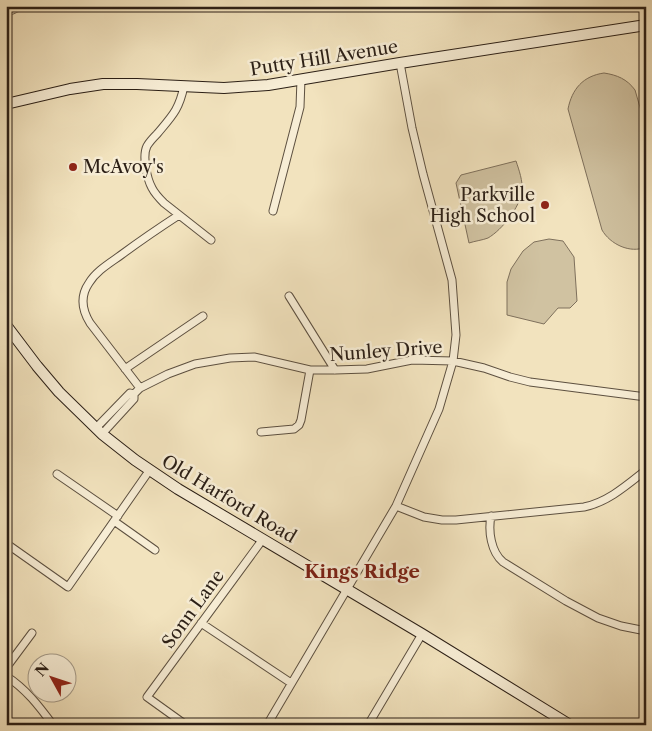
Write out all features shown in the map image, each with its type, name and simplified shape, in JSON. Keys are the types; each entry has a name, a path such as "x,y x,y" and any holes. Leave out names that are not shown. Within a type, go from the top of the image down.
{"street":[{"path":"6,12 20,6"},
{"name":"Putty Hill Avenue","path":"6,104 70,89 103,84 240,87 268,85 646,25"},
{"path":"266,725 396,506 439,409 453,361 456,335 452,280 423,174 400,63"},
{"path":"273,211 300,107 301,79"},
{"path":"184,86 181,100 176,110 148,145 145,162 151,187 164,204 210,240"},
{"path":"137,391 125,369 86,316 83,296 93,277 105,266 179,215"},
{"path":"289,296 335,370"},
{"path":"125,369 203,316"},
{"name":"Old Harford Road","path":"6,325 48,380 70,404 99,431 149,470 422,634 553,720 570,725"},
{"name":"Nunley Drive","path":"99,431 134,399 137,391 168,374 196,364 230,358 260,358 310,370 367,368 412,360 453,361 474,365 530,382 646,397"},
{"path":"261,432 294,429 299,425 310,370"},
{"path":"7,544 68,587 149,470"},
{"path":"396,506 424,517 456,520 592,505 605,500 621,490 646,470"},
{"path":"57,474 155,550"},
{"path":"491,516 490,532 494,549 503,562 598,618 621,626 646,631"},
{"name":"Sonn Lane","path":"186,725 147,697 263,539"},
{"path":"201,623 291,683"},
{"path":"6,668 32,632"},
{"path":"368,725 422,634"},
{"path":"6,676 28,694 53,725"}],"shaded area":[{"path":"604,73 621,78 635,90 646,128 646,247 640,249 627,248 615,243 602,230 568,109 572,95 584,80"},
{"path":"516,161 522,191 514,211 504,224 488,238 469,243 456,183 461,175"},
{"path":"549,239 563,241 574,257 577,301 570,308 558,308 544,324 507,315 507,282 511,269 523,251 534,242"}],"place":[{"name":"McAvoy's","path":"73,167"},
{"name":"Parkville High School","path":"545,205"}],"district":[{"name":"Kings Ridge","path":"362,571"}]}
